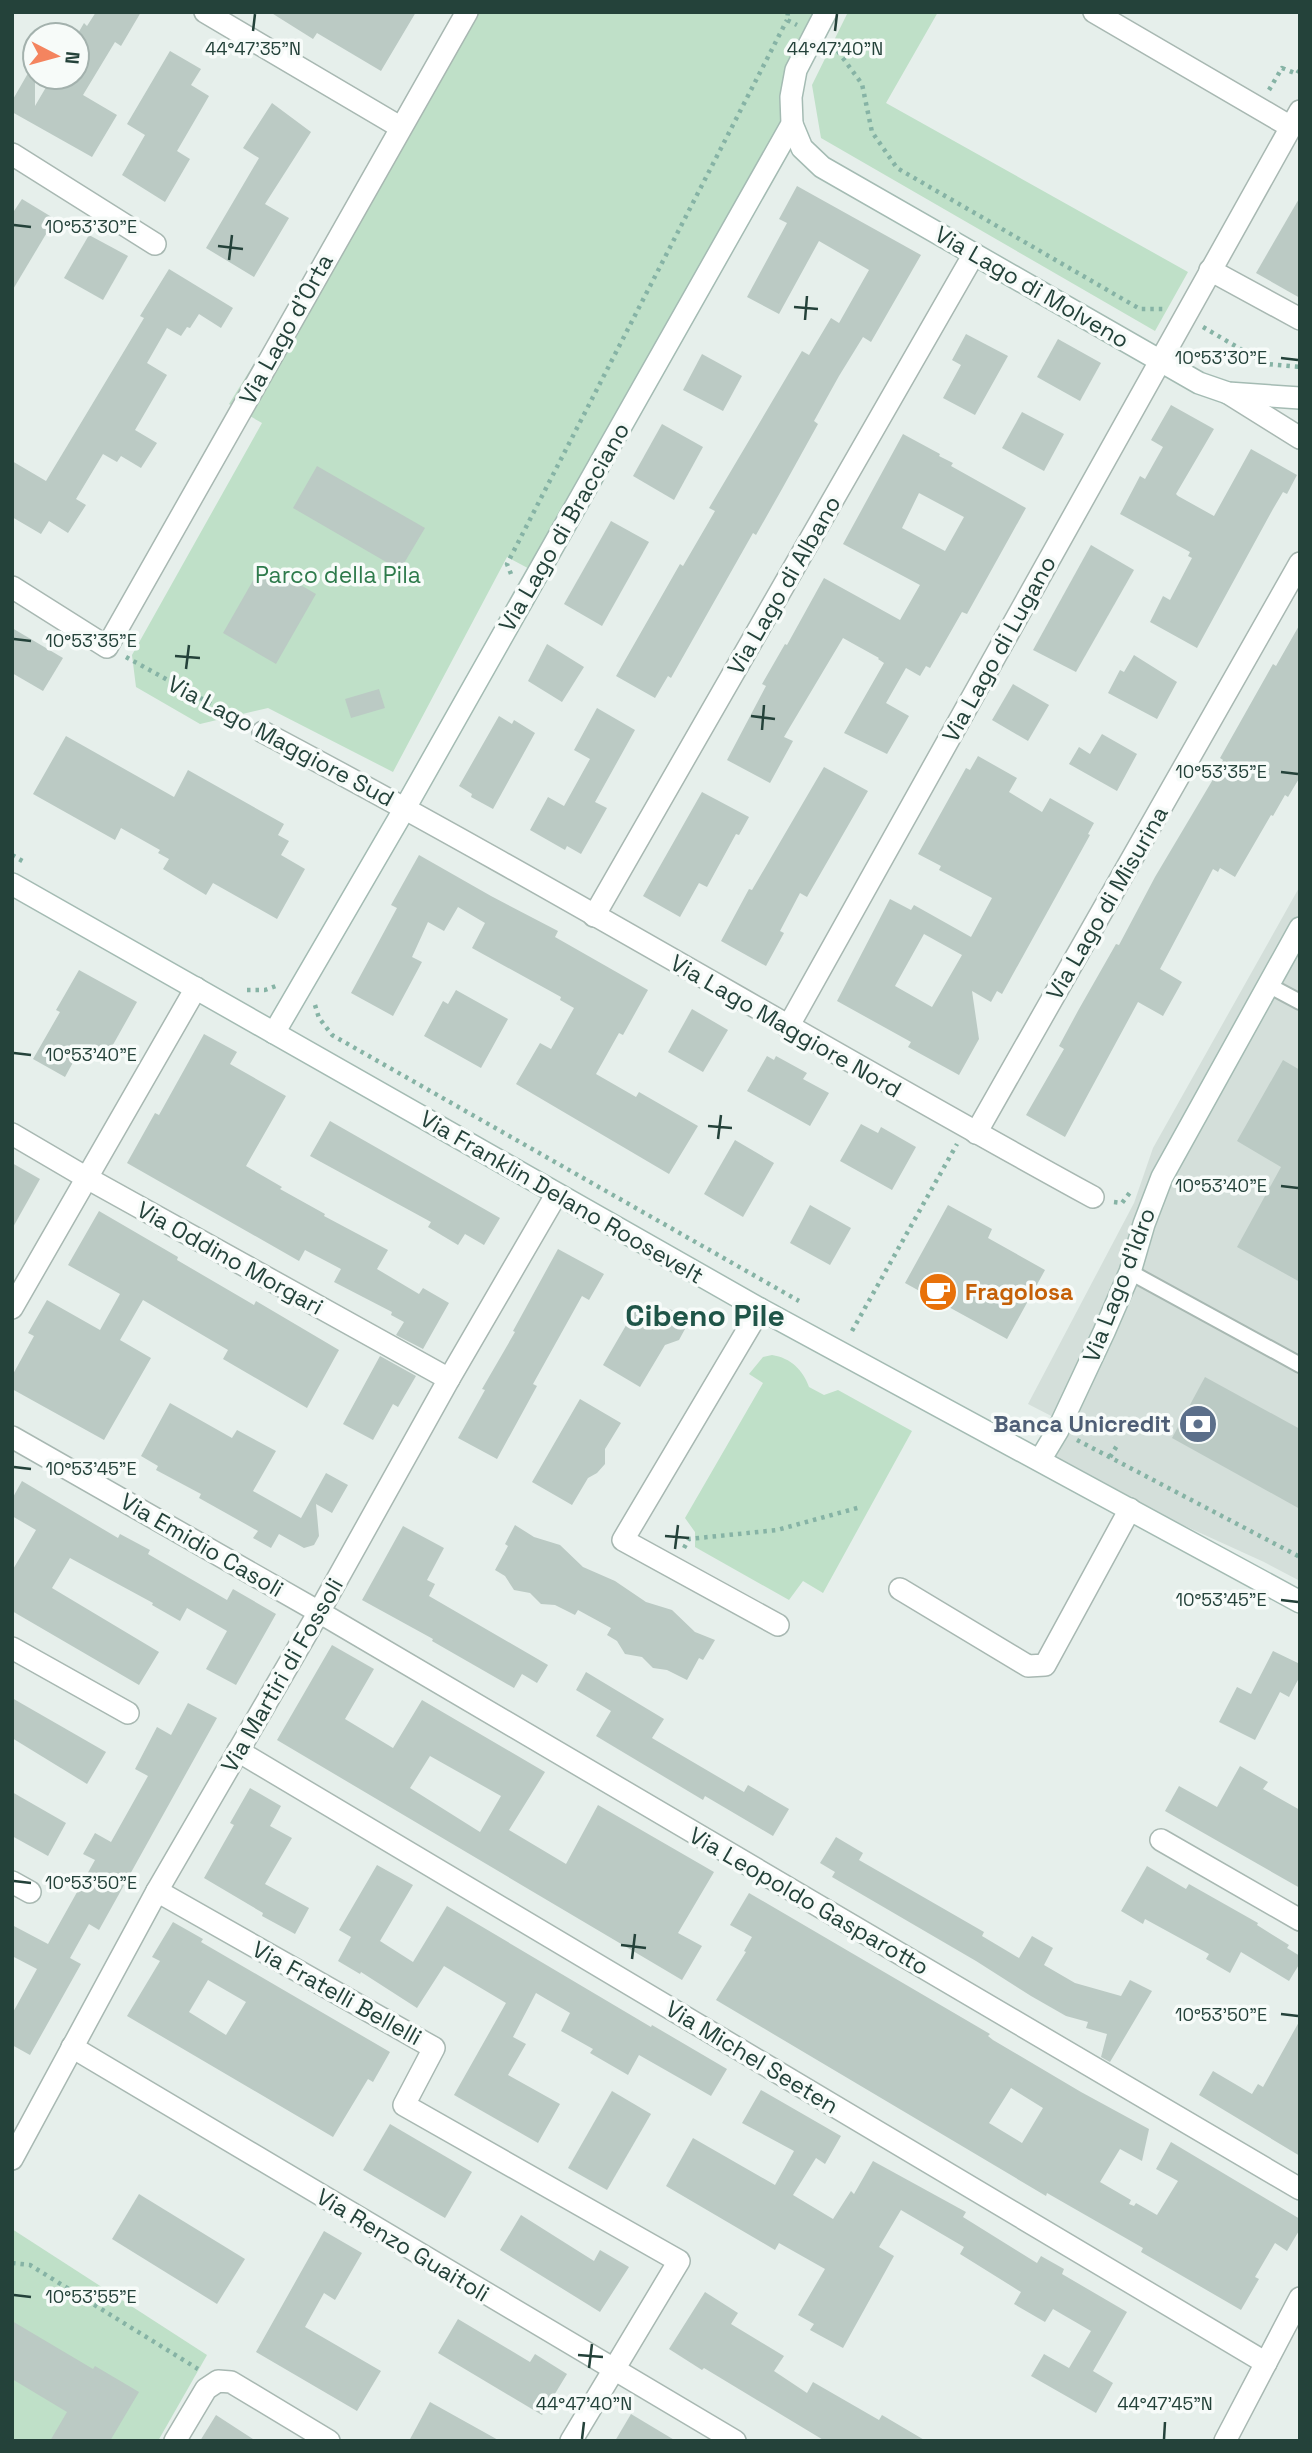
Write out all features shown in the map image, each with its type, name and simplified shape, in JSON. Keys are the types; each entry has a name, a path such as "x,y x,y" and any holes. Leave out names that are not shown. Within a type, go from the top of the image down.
{"street":[{"path":"205,12 400,127"},
{"name":"Via Lago d'Orta","path":"107,647 467,12"},
{"name":"Via Lago di Bracciano","path":"274,1032 405,808 792,124 791,97 796,70 826,12"},
{"path":"1094,12 1295,119"},
{"name":"Via Lago di Lugano","path":"788,1027 1295,119"},
{"name":"Via Lago di Molveno","path":"792,124 802,148 822,167 1199,383 1228,393 1300,398"},
{"path":"12,154 155,243"},
{"name":"Via Lago di Albano","path":"594,916 974,254"},
{"path":"1210,270 1300,319"},
{"path":"1228,393 1300,438"},
{"name":"Via Lago di Misurina","path":"971,1130 1300,563"},
{"path":"12,587 107,647"},
{"name":"Via Lago Maggiore Sud","path":"263,732 405,808"},
{"name":"Via Lago Maggiore Nord","path":"405,808 788,1027 1093,1197"},
{"name":"Via Franklin Delano Roosevelt","path":"12,884 760,1309 1300,1602"},
{"name":"Via Lago d'Idro","path":"1040,1460 1058,1430 1130,1272 1162,1177 1300,928"},
{"path":"12,1308 196,988"},
{"name":"Via Oddino Morgari","path":"12,1134 449,1379"},
{"name":"Via Martiri di Fossoli","path":"12,2159 157,1892 556,1195"},
{"path":"760,1309 623,1540 778,1625"},
{"name":"Via Emidio Casoli","path":"12,1437 318,1612"},
{"path":"901,1589 1028,1666 1045,1665 1130,1509"},
{"name":"Via Leopoldo Gasparotto","path":"318,1612 1300,2189"},
{"path":"12,1648 128,1713"},
{"name":"Via Michel Seeten","path":"238,1751 1266,2363"},
{"path":"1161,1840 1300,1920"},
{"name":"Via Fratelli Bellelli","path":"157,1892 434,2048 404,2105 679,2261 612,2370"},
{"name":"Via Renzo Guaitoli","path":"72,2047 612,2370 736,2441"},
{"path":"1225,2441 1300,2298"},
{"path":"571,2441 612,2370"},
{"path":"175,2441 205,2389 218,2381 230,2382 329,2441"}],"lane":[{"path":"1268,985 1300,1002"},
{"path":"1130,1272 1300,1365"}],"path":[{"path":"515,585 508,564 787,20"},
{"path":"814,35 837,51 862,83 872,132 897,168 1140,309 1173,309 1266,364 1300,367"},
{"name":"Via Lago Maggiore Sud","path":"107,647 263,732"},
{"path":"12,855 36,869"},
{"path":"247,990 265,990 284,983 314,1002 319,1018 332,1035 803,1304"},
{"path":"852,1331 971,1130"},
{"path":"1093,1197 1122,1203 1145,1171 1162,1177"},
{"path":"840,1325 864,1338"},
{"path":"1058,1430 1300,1557"},
{"path":"1110,1457 1118,1444"},
{"path":"674,1568 689,1539 777,1530 861,1507"},
{"path":"12,2263 30,2264 218,2381"}],"shaded area":[{"path":"1300,886 1300,1581 1040,1460 1061,1421 1028,1404 1134,1203 1153,1148"}],"green space":[{"name":"Parco della Pila","path":"473,12 836,12 772,144 537,573 507,557 393,772 268,708 200,724 136,687 132,655 262,423 229,404"},
{"path":"848,12 938,12 886,103 1188,272 1155,331 821,138 812,85"},
{"path":"772,1355 795,1366 809,1387 824,1395 838,1390 912,1431 823,1593 803,1581 789,1600 695,1547 695,1532 685,1518 763,1383 749,1374 763,1357"},
{"path":"12,2229 207,2355 158,2441 12,2441"}],"building":[{"path":"96,12 141,12 121,46 115,42 91,82 91,21"},
{"path":"270,12 416,12 381,71 317,33 313,39"},
{"path":"170,51 201,69 191,85 209,96 177,151 190,159 165,202 122,175 145,135 127,124"},
{"path":"21,85 21,91 35,91 35,106 44,91 85,91 83,95 117,115 92,157 12,112 12,101"},
{"path":"272,103 311,132 265,204 289,218 254,277 206,248 259,158 243,148"},
{"path":"797,186 921,255 871,342 863,337 839,376 814,421 818,424 756,535 753,533 671,678 668,676 655,698 616,676 680,564 683,566 715,511 709,508 802,351 809,355 831,318 839,323 869,270 819,241 779,314 747,297 787,223 779,219"},
{"path":"1300,197 1300,298 1256,273"},
{"path":"22,199 55,219 12,291 12,214"},
{"path":"89,235 128,256 103,300 64,278"},
{"path":"169,269 233,308 221,328 199,314 181,336 167,328 147,363 167,375 135,430 157,443 141,468 121,456 117,462 103,454 76,499 86,505 68,533 49,521 41,534 12,517 12,461 46,481 144,318 140,316"},
{"path":"966,334 1008,356 975,415 943,398 961,365 952,360"},
{"path":"1058,339 1101,363 1080,401 1037,377"},
{"path":"702,354 742,376 723,411 683,390"},
{"path":"1171,405 1214,429 1176,494 1214,516 1251,449 1297,475 1287,494 1283,492 1273,509 1197,648 1150,622 1163,596 1170,600 1192,558 1188,556 1190,552 1120,514 1140,476 1145,479 1163,447 1151,440"},
{"path":"1022,412 1064,434 1044,471 1002,448"},
{"path":"662,424 703,447 674,500 633,476"},
{"path":"903,434 940,454 939,456 953,463 951,466 1026,508 967,614 962,612 930,668 926,666 920,676 906,668 886,703 909,716 887,754 844,733 884,663 843,638 784,737 793,741 770,783 727,760 766,686 762,684 824,578 900,620 920,585 843,544","holes":["919,493 964,517 945,551 902,528"]},
{"path":"317,466 425,528 400,570 293,508"},
{"path":"611,521 649,542 602,626 564,604"},
{"path":"1091,545 1134,570 1076,672 1033,650"},
{"path":"263,563 316,594 276,664 223,633"},
{"path":"1300,624 1300,777 1288,797 1285,795 1273,816 1271,815 1235,877 1220,868 1218,872 1213,869 1160,969 1182,982 1163,1016 1138,1002 1065,1137 1026,1115 1064,1049 1059,1046 1079,1009 1116,944 1119,945 1155,877 1212,781 1223,760 1220,758 1273,664 1276,666"},
{"path":"12,628 63,658 43,691 12,673"},
{"path":"547,644 584,667 562,702 528,681"},
{"path":"1134,655 1177,682 1157,719 1108,693 1120,670 1124,672"},
{"path":"1013,684 1049,705 1028,741 992,720"},
{"path":"379,689 385,708 351,718 345,699"},
{"path":"597,708 635,730 595,802 607,808 581,854 567,846 565,850 530,830 548,797 564,806 590,759 574,750"},
{"path":"499,716 512,724 514,720 535,733 493,809 471,797 472,794 459,786"},
{"path":"1102,734 1137,754 1117,791 1069,764 1079,747 1090,754"},
{"path":"66,736 174,797 188,770 284,824 278,835 289,841 281,855 305,869 277,919 213,883 206,895 163,869 169,859 158,853 160,850 121,828 115,840 33,794"},
{"path":"978,756 1017,778 1009,792 1042,812 1050,798 1094,823 1088,834 1090,835 1002,994 997,991 991,1002 972,991 979,1039 959,1075 908,1047 911,1042 837,1001 890,899 911,910 914,905 971,937 992,898 939,870 941,866 918,854 966,768 970,770","holes":["924,934 962,955 932,1007 895,986"]},
{"path":"824,767 868,791 807,897 800,893 780,931 784,933 766,966 721,941 749,889 752,890"},
{"path":"702,792 749,817 739,835 736,834 707,887 699,883 680,917 643,896"},
{"path":"419,855 558,931 555,937 648,990 623,1035 619,1033 596,1074 636,1097 639,1092 698,1126 669,1174 516,1084 540,1043 551,1049 574,1008 560,1000 561,997 472,948 485,923 458,907 444,931 428,922 412,957 422,962 393,1016 351,993 397,908 391,905"},
{"path":"79,970 137,1002 105,1059 82,1046 65,1077 33,1059 60,1012 56,1010"},
{"path":"456,990 508,1019 481,1068 424,1036 443,1001 448,1004"},
{"path":"692,1009 728,1030 703,1072 668,1052"},
{"path":"204,1034 237,1052 230,1064 286,1096 246,1166 325,1214 324,1216 388,1250 377,1269 419,1294 423,1288 449,1303 423,1349 396,1335 404,1322 391,1315 392,1312 334,1282 341,1269 305,1250 299,1261 127,1163 155,1113 159,1115"},
{"path":"767,1056 774,1060 776,1056 807,1073 803,1079 829,1093 810,1126 747,1091"},
{"path":"1283,1060 1300,1070 1300,1282 1237,1247 1281,1167 1237,1141"},
{"path":"330,1121 500,1218 484,1245 465,1234 458,1245 428,1227 431,1222 310,1156"},
{"path":"861,1124 878,1133 881,1127 916,1147 892,1190 840,1161"},
{"path":"735,1140 774,1163 743,1217 704,1194"},
{"path":"12,1163 40,1179 12,1229"},
{"path":"810,1205 851,1228 830,1265 790,1243"},
{"path":"948,1205 992,1229 988,1238 1045,1270 1007,1339 905,1283"},
{"path":"99,1211 254,1305 256,1301 339,1350 307,1408 223,1359 228,1350 143,1300 120,1340 151,1358 104,1440 12,1389 12,1376 34,1336 28,1333 47,1300 100,1330 120,1294 68,1265"},
{"path":"558,1249 604,1274 589,1300 582,1296 533,1384 537,1386 497,1459 458,1438"},
{"path":"639,1303 651,1311 666,1308 678,1312 685,1329 679,1340 665,1345 640,1387 603,1365"},
{"path":"380,1356 416,1376 398,1407 393,1404 373,1440 343,1424"},
{"path":"1205,1377 1300,1429 1300,1509 1172,1438"},
{"path":"580,1399 621,1423 605,1449 605,1464 588,1478 572,1505 532,1482"},
{"path":"170,1403 232,1438 237,1430 276,1451 253,1491 301,1518 326,1473 348,1485 332,1513 316,1504 319,1536 314,1545 304,1548 279,1534 271,1548 253,1538 258,1531 199,1498 201,1494 156,1470 158,1466 141,1456"},
{"path":"22,1481 118,1538 120,1534 150,1550 148,1554 227,1600 233,1589 276,1614 236,1685 206,1669 227,1631 187,1608 180,1621 152,1605 153,1603 70,1558 52,1588 159,1652 139,1685 12,1611 12,1571 36,1530 12,1516 12,1499"},
{"path":"515,1525 534,1537 560,1545 583,1567 615,1581 646,1602 672,1610 695,1632 715,1640 703,1660 699,1658 687,1680 667,1670 653,1668 642,1657 625,1654 617,1641 607,1635 611,1628 578,1610 575,1615 555,1605 541,1604 530,1593 514,1590 505,1576 495,1570 508,1546 505,1544"},
{"path":"403,1526 444,1548 427,1580 435,1584 429,1596 548,1665 537,1683 522,1674 514,1688 362,1600"},
{"path":"332,1645 374,1669 345,1719 393,1748 422,1700 545,1772 509,1830 566,1864 598,1805 714,1872 678,1933 702,1946 682,1980 277,1740","holes":["430,1756 501,1796 480,1832 410,1788"]},
{"path":"1273,1651 1300,1664 1300,1676 1289,1697 1280,1692 1255,1740 1219,1722 1237,1687 1251,1694"},
{"path":"586,1672 664,1719 652,1738 744,1792 748,1785 789,1809 773,1836 705,1796 703,1800 596,1736 611,1711 576,1690"},
{"path":"12,1698 106,1752 87,1784 12,1738"},
{"path":"188,1703 217,1718 99,1930 89,1924 70,1958 81,1964 30,2055 12,2045 12,2014 37,1969 12,1956 12,1925 48,1944 95,1860 83,1854 95,1833 111,1842 148,1776 135,1769 157,1727 171,1735"},
{"path":"1240,1766 1268,1782 1263,1789 1300,1810 1300,1888 1165,1811 1179,1786 1217,1807"},
{"path":"250,1788 281,1806 270,1826 292,1838 265,1884 309,1908 295,1934 204,1878 234,1825 230,1823"},
{"path":"12,1792 66,1823 48,1856 12,1836"},
{"path":"836,1837 863,1853 859,1860 984,1932 982,1936 1019,1958 1032,1936 1053,1948 1044,1965 1075,1983 1121,1996 1130,1980 1152,1991 1110,2062 1101,2057 1107,2034 1086,2028 1088,2022 1066,2016 832,1877 835,1872 820,1863"},
{"path":"377,1865 413,1885 380,1941 413,1962 447,1906 727,2069 711,2096 639,2055 628,2075 590,2053 593,2049 561,2031 570,2013 536,1993 513,2037 526,2044 508,2075 560,2104 538,2143 454,2095 506,2003 444,1966 417,2008 361,1972 360,1974 338,1961 351,1937 339,1930"},
{"path":"1147,1866 1186,1889 1189,1884 1258,1923 1257,1925 1289,1945 1287,1948 1300,1956 1300,1963 1289,1981 1241,1952 1230,1973 1206,1959 1209,1954 1145,1919 1143,1924 1121,1911"},
{"path":"749,1893 990,2034 988,2036 993,2040 1081,2092 1149,2129 1142,2161 1120,2149 1100,2182 1131,2200 1129,2204 1134,2206 1136,2203 1157,2215 1178,2181 1156,2169 1171,2142 1300,2219 1300,2229 1287,2251 1275,2243 1255,2277 1259,2279 1241,2310 1141,2252 1143,2248 1047,2193 1046,2196 716,2000 746,1952 744,1951 752,1937 730,1925","holes":["1011,2088 1043,2108 1022,2143 989,2123"]},
{"path":"173,1922 203,1939 201,1942 390,2052 373,2082 368,2079 333,2137 127,2016 160,1961 152,1957","holes":["208,1980 246,2002 226,2035 189,2012"]},
{"path":"1300,2020 1300,2156 1199,2095 1213,2071 1252,2094 1258,2084 1263,2087"},
{"path":"761,2090 841,2136 825,2164 816,2158 793,2195 833,2219 851,2191 854,2194 873,2161 966,2212 963,2217 1037,2263 1041,2256 1064,2269 1062,2274 1127,2312 1093,2371 1113,2383 1096,2413 1031,2376 1044,2354 1069,2368 1091,2331 1053,2309 1045,2322 1014,2304 1021,2292 960,2254 964,2247 901,2210 879,2247 894,2256 843,2348 810,2330 814,2324 798,2315 825,2269 779,2243 775,2250 666,2186 693,2138 775,2185 794,2151 742,2123"},
{"path":"612,2091 651,2114 607,2190 568,2168"},
{"path":"390,2124 472,2172 445,2218 363,2170"},
{"path":"139,2194 245,2259 217,2304 112,2239"},
{"path":"521,2215 594,2261 600,2250 629,2267 600,2312 500,2250"},
{"path":"324,2231 362,2253 335,2300 324,2293 305,2327 381,2371 357,2411 256,2352"},
{"path":"705,2292 738,2313 731,2324 784,2356 774,2371 807,2393 813,2382 879,2420 882,2415 926,2441 825,2441 669,2349"},
{"path":"458,2319 530,2362 535,2354 567,2374 542,2415 438,2353"},
{"path":"12,2321 93,2369 95,2366 139,2392 110,2441 50,2441 67,2412 12,2379"},
{"path":"430,2402 500,2441 409,2441"},
{"path":"631,2414 676,2441 615,2441"},
{"path":"216,2415 256,2441 200,2441"}],"place":[{"name":"Fragolosa","path":"938,1292"},
{"name":"Banca Unicredit","path":"1198,1424"}],"district":[{"name":"Cibeno Pile","path":"705,1315"}]}
